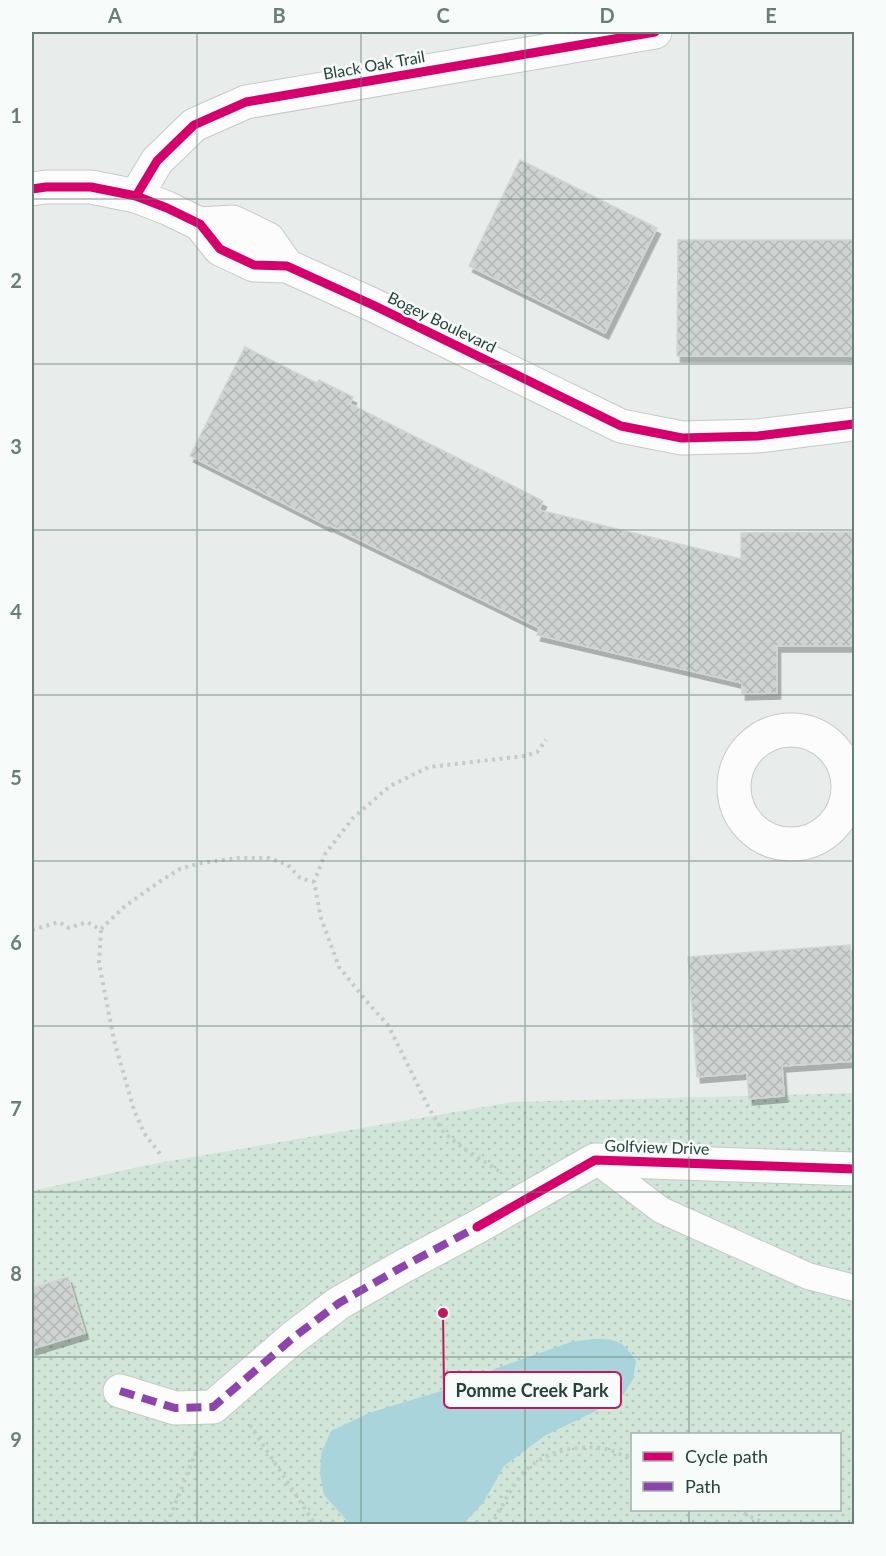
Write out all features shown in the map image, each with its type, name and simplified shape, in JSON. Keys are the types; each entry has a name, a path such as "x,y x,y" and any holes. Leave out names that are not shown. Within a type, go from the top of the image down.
{"street":[{"name":"Black Oak Trail","path":"135,196 157,161 194,125 246,102 655,32"},
{"name":"Bogey Boulevard","path":"32,189 92,187 135,196 200,224 233,222 268,239 287,266 373,305 621,426 682,438 758,436 855,424"},
{"name":"Golfview Drive","path":"223,1398 294,1337 339,1303 595,1160 855,1169"},
{"path":"120,1391 175,1408 223,1398"}],"lane":[{"path":"595,1160 661,1210 808,1276 855,1288"}],"path":[{"path":"535,1194 463,1148 444,1133 430,1110 388,1025 339,967 321,918 314,882 325,854 353,818 390,786 429,767 525,756 537,752 546,740"},
{"path":"160,1154 144,1132 134,1110 114,1040 99,963 101,930 125,906 162,880 180,869 201,863 238,858 269,858 288,865 300,878 314,882"},
{"path":"32,930 59,922 69,928 87,922 101,930"},
{"path":"167,1524 223,1398 242,1412 315,1524"},
{"path":"489,1524 523,1473 544,1458 574,1448 590,1447 606,1449 631,1459"},
{"path":"741,1511 766,1524"}],"green space":[{"path":"854,1093 854,1524 32,1524 32,1191 152,1164 513,1102"}],"water":[{"path":"593,1339 618,1342 636,1361 633,1379 624,1394 592,1413 546,1435 504,1466 483,1503 467,1520 460,1524 350,1524 324,1495 320,1474 321,1454 331,1431 369,1413 451,1388 497,1368 571,1342"}],"building":[{"path":"520,160 657,228 605,333 469,266"},
{"path":"678,240 855,240 855,356 677,356"},
{"path":"245,347 317,383 319,380 353,397 350,404 543,501 539,510 741,559 741,533 855,532 855,646 777,646 777,693 742,694 742,683 537,635 539,628 190,456"},
{"path":"850,945 855,1010 855,1061 782,1066 784,1096 749,1099 747,1073 697,1077 688,957"},
{"path":"68,1277 85,1333 32,1349 32,1288"}],"marked path":[{"path":"120,1391 175,1408 213,1407 294,1337 339,1303 477,1227"}],"cycle path":[{"path":"136,196 157,161 194,125 246,102 655,32"},
{"path":"32,189 91,187 136,196 167,208 200,224 220,249 254,265 287,266 373,305 621,426 682,438 758,436 854,424"},
{"path":"477,1227 595,1160 854,1169"}],"place":[{"name":"Pomme Creek Park","path":"443,1313"}]}
